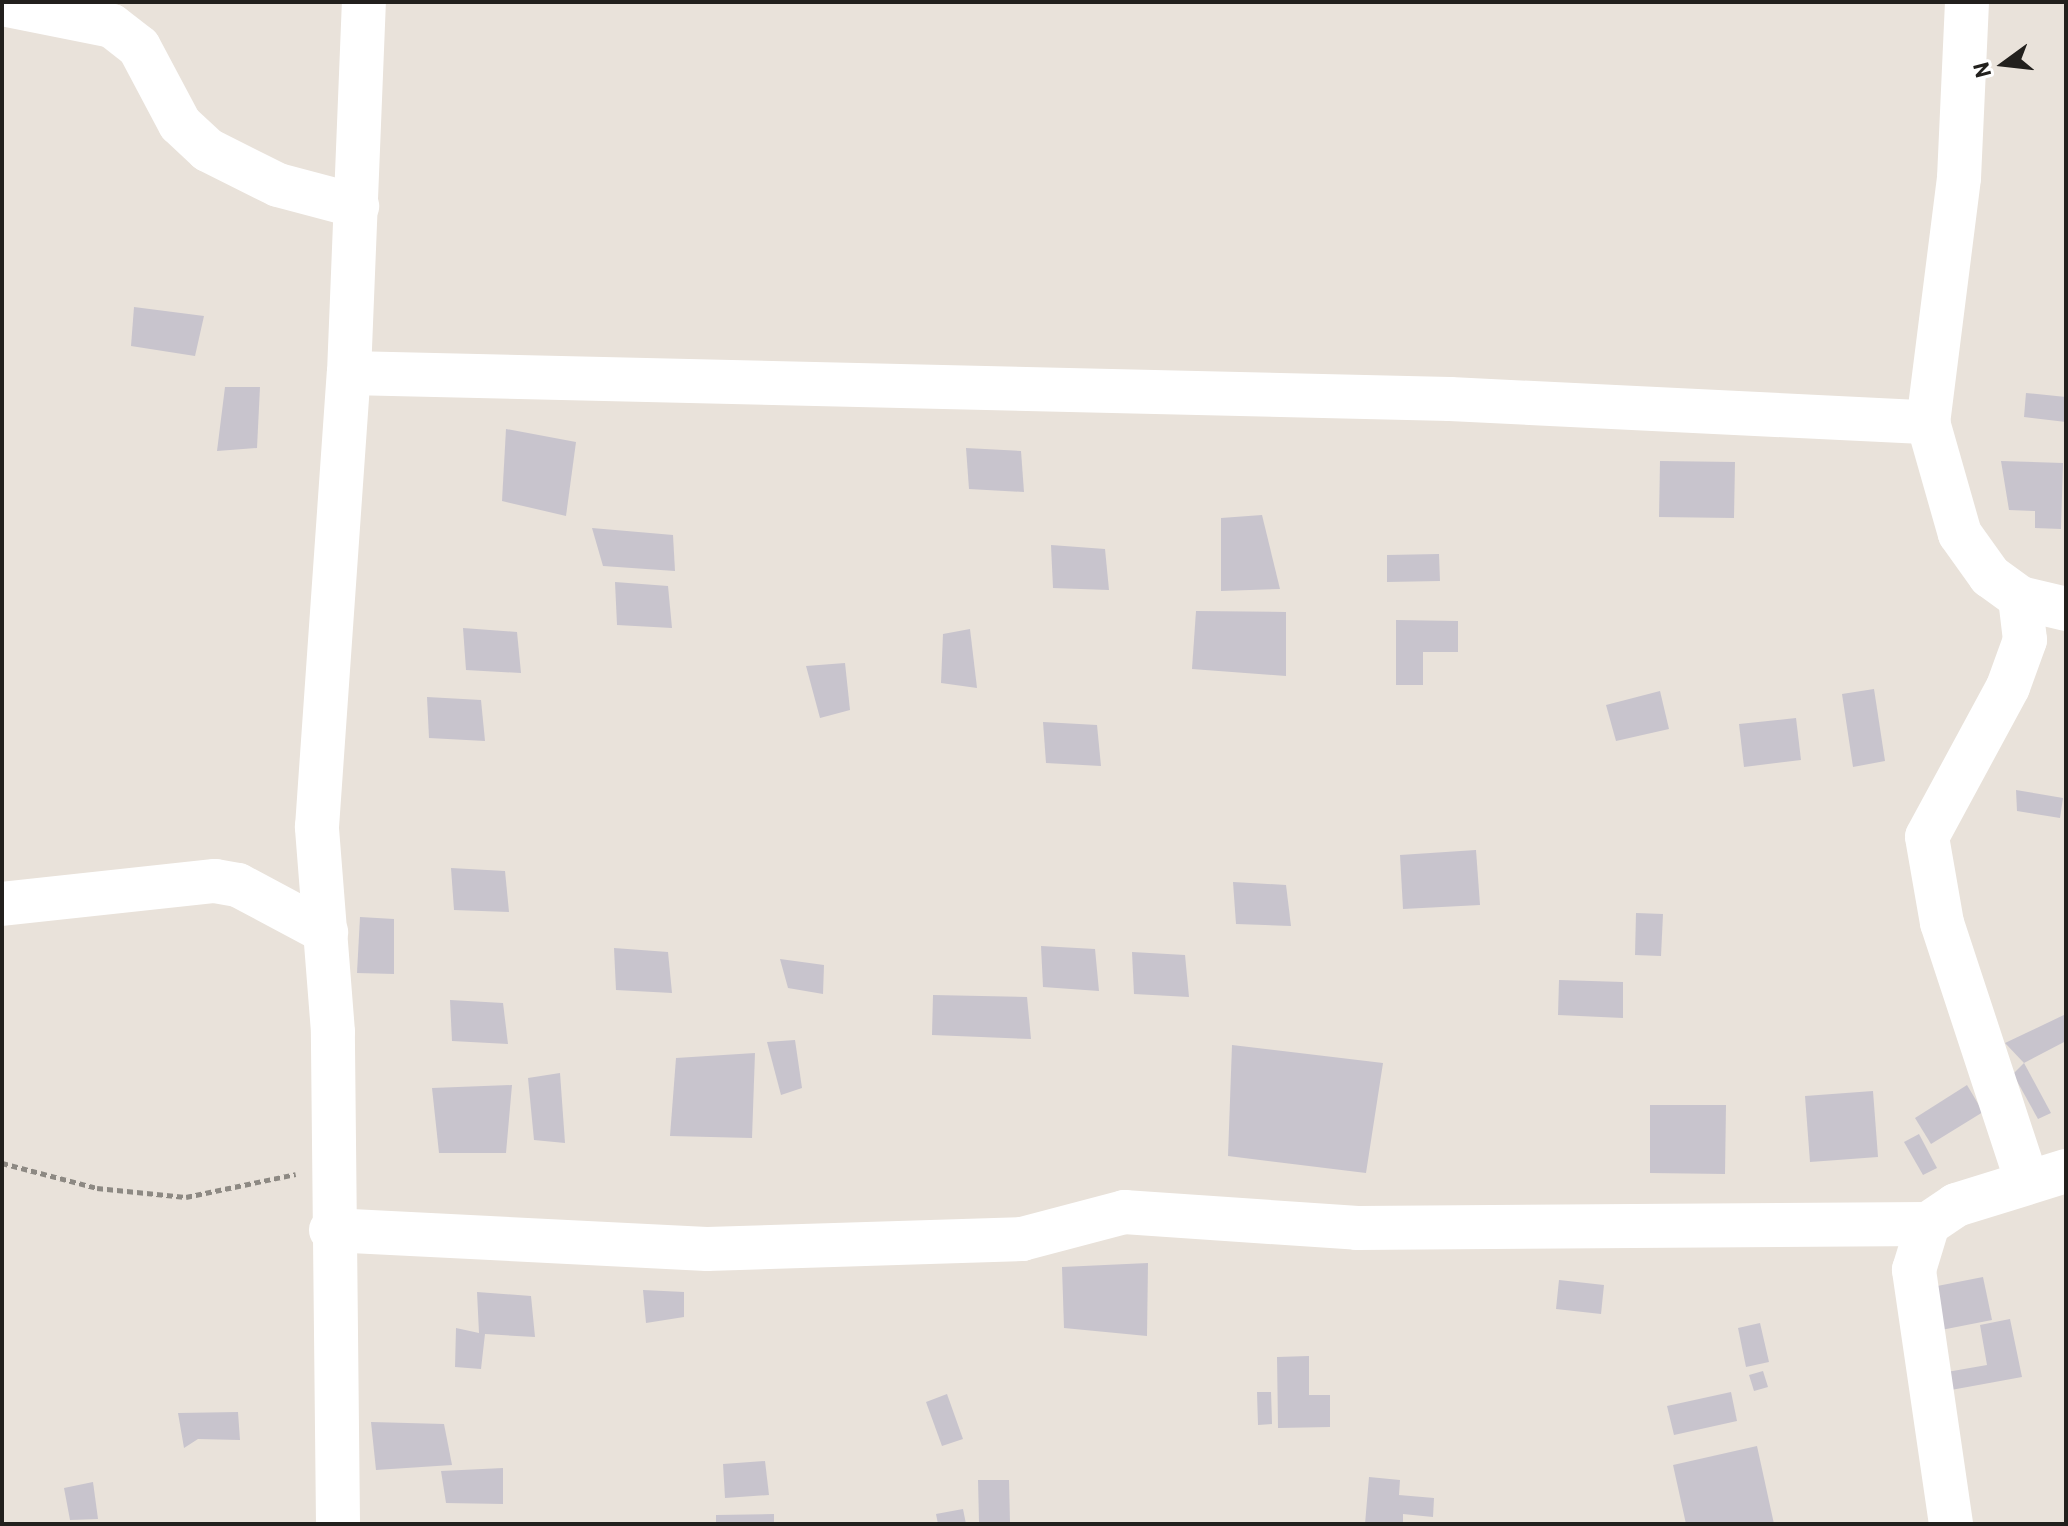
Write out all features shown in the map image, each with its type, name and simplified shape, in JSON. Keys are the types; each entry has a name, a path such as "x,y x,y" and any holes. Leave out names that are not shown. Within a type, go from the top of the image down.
{"street":[{"path":"338,1524 331,1230 336,1166 326,932 317,827 349,373 364,2"},
{"path":"1967,2 1959,178 1928,422 1960,534 1990,576 2020,598 2066,609"},
{"path":"2,4 112,26 149,60 180,124 208,150 278,185 357,206"},
{"path":"349,373 1450,399 1928,422"},
{"path":"331,1230 707,1249 1022,1239 1124,1212 1357,1228 1928,1224 1956,1205 2047,1176 1942,923 1927,837 2008,687 2025,640 2020,598"},
{"path":"2,904 215,881 238,885 326,932"},
{"path":"1928,1224 1914,1270 1951,1524"}],"path":[{"path":"2,1163 97,1188 186,1197 336,1166"}],"building":[{"path":"134,307 204,316 195,356 131,346"},
{"path":"225,387 260,387 257,448 217,451"},
{"path":"2026,393 2066,397 2066,422 2024,417"},
{"path":"506,429 576,442 566,516 502,501"},
{"path":"966,448 1021,451 1024,492 969,489"},
{"path":"1660,461 1735,462 1734,518 1659,517"},
{"path":"2001,461 2063,463 2061,529 2035,528 2035,511 2009,510"},
{"path":"1262,515 1280,589 1221,591 1221,518"},
{"path":"592,528 673,535 675,571 603,566"},
{"path":"1051,545 1105,549 1109,590 1053,588"},
{"path":"1439,554 1440,581 1387,582 1387,555"},
{"path":"615,582 668,586 672,628 617,625"},
{"path":"1196,611 1286,612 1286,676 1192,669"},
{"path":"1396,620 1458,621 1458,652 1423,652 1423,685 1396,685"},
{"path":"463,628 517,632 521,673 466,670"},
{"path":"970,629 977,688 941,683 943,634"},
{"path":"845,663 850,710 820,718 806,666"},
{"path":"1874,689 1885,761 1853,767 1842,694"},
{"path":"1660,691 1669,729 1616,741 1606,705"},
{"path":"427,697 481,700 485,741 429,738"},
{"path":"1796,718 1801,760 1744,767 1739,724"},
{"path":"1043,722 1097,725 1101,766 1046,763"},
{"path":"2016,790 2063,798 2060,818 2017,811"},
{"path":"1476,850 1480,905 1403,909 1400,855"},
{"path":"451,868 505,871 509,912 454,910"},
{"path":"1233,882 1286,885 1291,926 1236,924"},
{"path":"1636,913 1663,914 1661,956 1635,955"},
{"path":"360,917 394,919 394,974 357,973"},
{"path":"1041,946 1095,949 1099,991 1043,987"},
{"path":"614,948 668,952 672,993 616,990"},
{"path":"1132,952 1185,955 1189,997 1134,994"},
{"path":"780,959 824,965 823,994 788,988"},
{"path":"1559,980 1623,982 1623,1018 1558,1015"},
{"path":"933,995 1027,997 1031,1039 932,1035"},
{"path":"450,1000 503,1003 508,1044 452,1041"},
{"path":"2066,1014 2066,1041 2024,1063 2005,1043"},
{"path":"795,1040 802,1088 781,1095 767,1042"},
{"path":"1232,1045 1383,1063 1366,1173 1228,1156"},
{"path":"755,1053 752,1138 670,1136 676,1058"},
{"path":"2024,1063 2051,1113 2038,1119 2013,1074"},
{"path":"560,1073 565,1143 534,1140 528,1078"},
{"path":"512,1085 506,1153 439,1153 432,1088"},
{"path":"1967,1085 1983,1112 1931,1144 1915,1118"},
{"path":"1873,1091 1878,1157 1810,1162 1805,1096"},
{"path":"1650,1105 1726,1105 1725,1174 1650,1173"},
{"path":"1919,1134 1937,1168 1923,1175 1904,1142"},
{"path":"1148,1263 1147,1336 1064,1328 1062,1267"},
{"path":"1983,1277 1992,1320 1931,1332 1922,1289"},
{"path":"1559,1280 1604,1285 1601,1314 1556,1309"},
{"path":"643,1290 684,1292 684,1317 646,1323"},
{"path":"477,1292 531,1296 535,1337 485,1334 481,1369 455,1367 456,1328 479,1333"},
{"path":"2010,1319 2022,1377 1951,1390 1947,1372 1987,1365 1980,1325"},
{"path":"1760,1323 1769,1362 1746,1367 1738,1328"},
{"path":"1309,1356 1309,1395 1330,1395 1330,1427 1278,1428 1277,1357"},
{"path":"1763,1371 1768,1387 1754,1391 1749,1375"},
{"path":"1257,1392 1271,1392 1272,1424 1258,1425"},
{"path":"1731,1392 1737,1421 1674,1435 1667,1406"},
{"path":"947,1394 963,1439 942,1446 926,1402"},
{"path":"238,1412 240,1440 198,1439 184,1448 178,1413"},
{"path":"371,1422 444,1424 452,1465 376,1470"},
{"path":"1757,1446 1774,1524 1686,1524 1673,1465"},
{"path":"765,1461 769,1495 725,1498 723,1464"},
{"path":"503,1468 503,1504 446,1503 441,1471"},
{"path":"1369,1477 1400,1480 1399,1495 1434,1498 1433,1517 1403,1514 1403,1524 1365,1524"},
{"path":"978,1480 1009,1480 1010,1522 979,1522"},
{"path":"93,1482 98,1519 70,1520 64,1488"},
{"path":"963,1509 966,1524 938,1524 936,1514"},
{"path":"774,1514 774,1524 716,1524 716,1515"}]}
